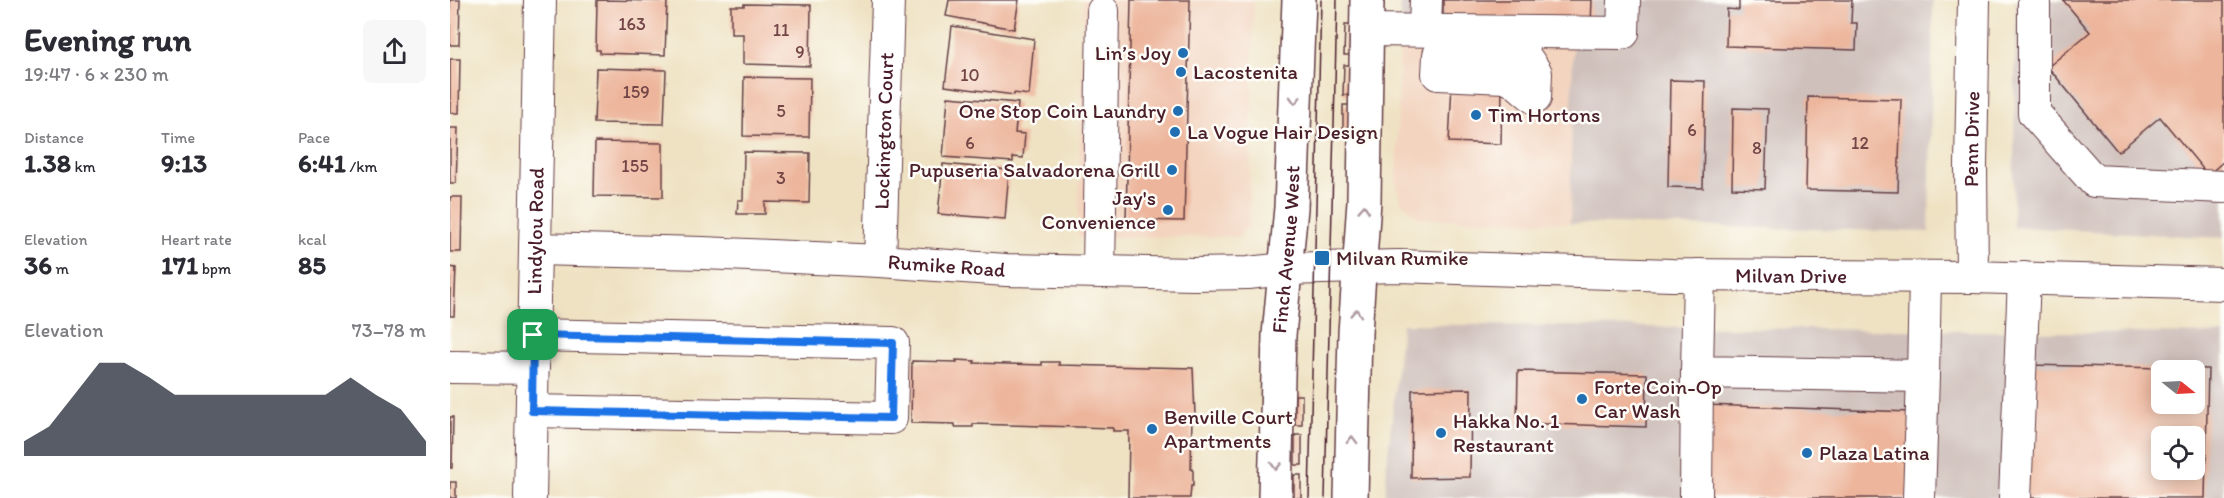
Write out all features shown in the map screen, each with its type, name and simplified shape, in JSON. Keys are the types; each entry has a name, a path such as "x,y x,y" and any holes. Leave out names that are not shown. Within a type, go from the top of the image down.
{"main road":[{"name":"Finch Avenue West","path":"1275,498 1279,335 1291,208 1299,0"},
{"path":"1351,498 1355,333 1364,201 1366,15"}],"street":[{"name":"Lindylou Road","path":"530,498 540,0"},
{"name":"Lockington Court","path":"880,261 888,0"},
{"path":"1366,15 1426,15 1623,33 1624,0"},
{"name":"Penn Drive","path":"1972,277 1971,165 1974,0"},
{"path":"2034,0 2034,113 2094,181 2224,187"},
{"path":"1100,270 1103,11"},
{"path":"1438,74 1505,77 1516,82 1535,98"},
{"name":"Rumike Road","path":"535,249 703,253 880,261 1006,270 1100,270 1194,274 1359,267"},
{"name":"Milvan Drive","path":"1359,267 1699,275 2024,278 2224,284"},
{"path":"1696,498 1699,275"},
{"path":"1919,498 1925,277"},
{"path":"2015,498 2024,278"},
{"path":"532,411 891,418 893,343 533,335"},
{"path":"450,367 533,368"},
{"path":"1697,372 1923,376"}],"shaded area":[{"path":"1083,0 1254,0 1249,224 1239,237 1078,237"},
{"path":"1400,0 1933,0 1929,232 1570,223 1573,44 1400,46"},
{"path":"2016,0 2224,0 2224,238 2013,227"},
{"path":"1573,44 1570,223 1419,218 1402,203 1396,185 1400,46"},
{"path":"1402,324 2224,334 2224,498 1385,498"}],"building":[{"path":"450,0 460,0 459,45 450,45"},
{"path":"597,0 667,1 665,55 600,53 600,50 596,50"},
{"path":"949,0 1019,0 1014,29 946,16"},
{"path":"1131,0 1190,0 1184,221 1126,220"},
{"path":"1443,0 1592,0 1591,24 1443,22"},
{"path":"1739,0 1852,0 1851,23 1857,23 1856,50 1726,46 1727,9 1739,10"},
{"path":"2063,0 2224,0 2224,161 2208,175 2160,117 2118,152 2048,67 2090,32"},
{"path":"744,4 811,5 810,66 743,64 743,34 731,34 731,6 744,6"},
{"path":"1345,25 1352,25 1352,55 1344,55"},
{"path":"952,26 1034,39 1029,95 945,86"},
{"path":"450,59 460,59 459,113 450,113"},
{"path":"1344,65 1351,65 1351,95 1343,95"},
{"path":"596,68 666,70 664,124 594,123"},
{"path":"744,77 810,78 809,137 743,136"},
{"path":"1670,80 1705,81 1703,188 1668,187"},
{"name":"Tim Hortons","path":"1452,84 1502,87 1501,144 1449,142"},
{"path":"948,97 1018,103 1015,133 1025,134 1023,158 1013,157 1013,162 943,157"},
{"path":"1808,97 1901,99 1898,192 1806,190"},
{"path":"1343,105 1350,105 1350,135 1343,135"},
{"path":"1733,108 1768,109 1765,189 1732,188"},
{"path":"450,128 458,128 456,183 450,183"},
{"path":"595,142 663,143 663,197 594,196"},
{"path":"744,152 810,153 809,203 765,202 765,214 737,214 738,200 743,200"},
{"path":"943,164 1009,170 1005,219 938,214"},
{"path":"450,197 462,197 461,252 450,252"},
{"path":"450,267 456,268 454,316 450,316"},
{"name":"Benville Court Apartments","path":"956,360 975,361 974,363 1042,365 1042,362 1059,362 1059,365 1193,368 1195,415 1192,415 1193,486 1191,486 1190,498 1128,498 1129,431 1113,431 1113,428 973,424 973,427 955,427 955,424 911,423 912,361 957,362"},
{"path":"2029,365 2151,368 2151,414 2205,414 2205,369 2208,369 2205,498 2026,498"},
{"name":"Forte Coin-Op Car Wash","path":"1518,371 1647,374 1646,427 1517,423"},
{"name":"Hakka No. 1 Restaurant","path":"1471,389 1470,477 1411,478 1412,390"},
{"path":"1295,395 1302,395 1302,425 1295,425"},
{"name":"Plaza Latina","path":"1705,405 1912,412 1910,498 1702,498"},
{"path":"450,417 453,417 452,468 450,468"},
{"path":"1295,435 1302,435 1302,465 1295,465"},
{"path":"1294,475 1301,475 1301,498 1294,498"},
{"path":"450,482 456,482 456,498 450,498"}],"tram line":[{"path":"1309,498 1321,0"},
{"path":"1325,498 1337,0"}],"place":[{"name":"Lin’s Joy","path":"1183,53"},
{"name":"Lacostenita","path":"1181,72"},
{"name":"One Stop Coin Laundry","path":"1178,111"},
{"name":"Tim Hortons","path":"1476,115"},
{"name":"La Vogue Hair Design","path":"1175,132"},
{"name":"Pupuseria Salvadorena Grill","path":"1172,170"},
{"name":"Jay's Convenience","path":"1168,210"},
{"name":"Milvan Rumike","path":"1322,258"},
{"name":"Forte Coin-Op Car Wash","path":"1582,399"},
{"name":"Benville Court Apartments","path":"1152,429"},
{"name":"Hakka No. 1 Restaurant","path":"1441,433"},
{"name":"Plaza Latina","path":"1807,453"}],"route":[{"path":"533,335 893,343 891,418 532,411 533,335"}]}
